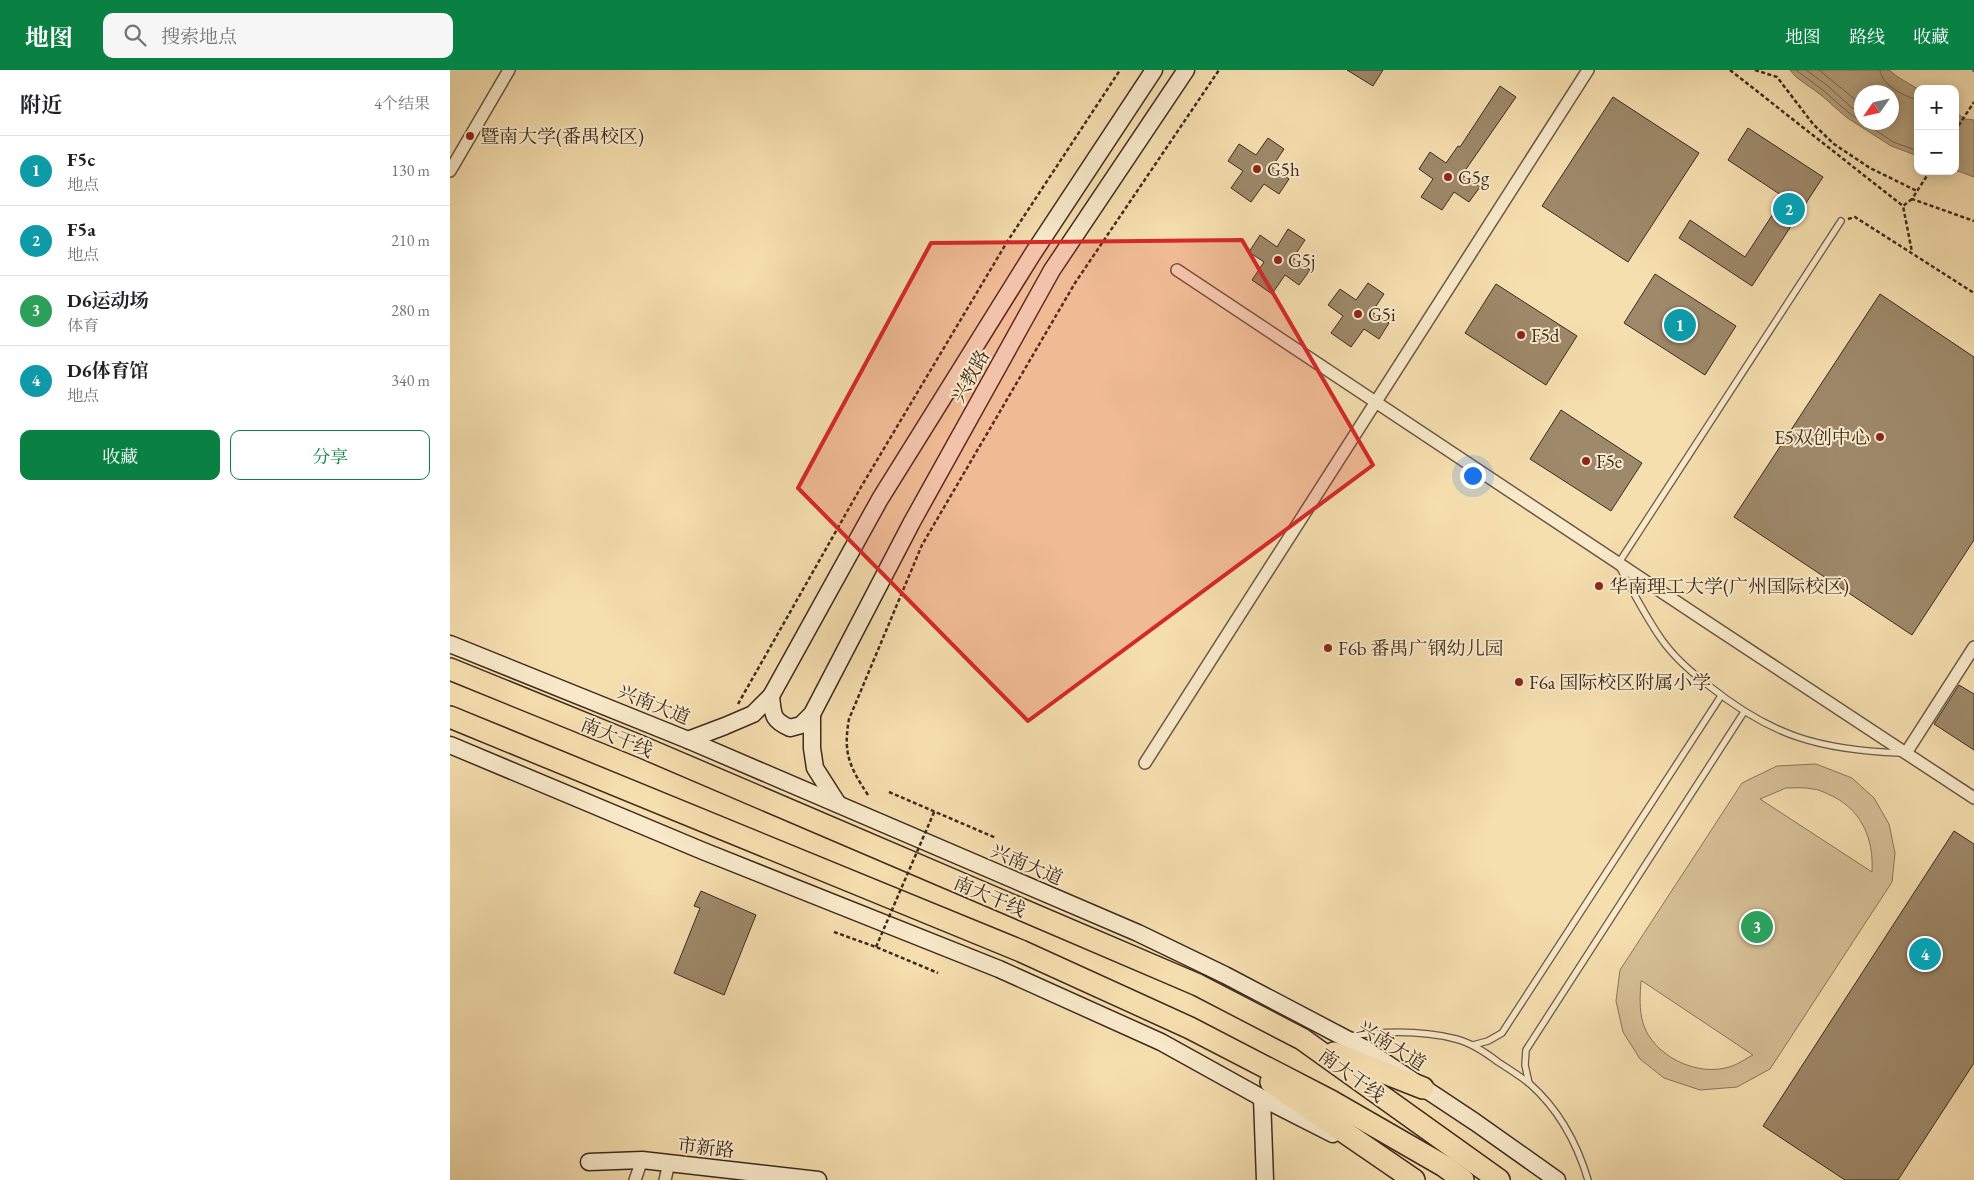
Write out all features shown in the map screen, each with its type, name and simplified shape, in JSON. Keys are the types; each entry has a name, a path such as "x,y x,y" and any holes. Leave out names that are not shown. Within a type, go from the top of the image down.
{"highway":[{"name":"南大干线","path":"450,669 642,747 1198,985 1302,1039 1499,1180"},
{"name":"南大干线","path":"450,717 1021,951 1190,1028 1331,1101 1444,1166 1463,1180"},
{"path":"1190,1028 1413,1180"},
{"path":"1302,1039 1422,1088"}],"main road":[{"name":"兴教路","path":"688,740 753,714 771,696 880,499 1032,255 1154,70"},
{"name":"兴教路","path":"812,714 912,522 1052,270 1186,70"},
{"name":"兴南大道","path":"450,644 688,740 838,804 1138,934 1225,975 1370,1052 1475,1122 1557,1180"},
{"path":"771,696 772,713 777,722 790,728 801,725 812,714"},
{"path":"812,714 812,748 815,768 838,804"},
{"path":"450,745 703,851 999,969 1161,1042 1262,1098 1336,1136 1413,1180"},
{"path":"1262,1098 1265,1180"},
{"name":"市新路","path":"588,1162 642,1160 818,1180"}],"street":[{"path":"450,171 509,70"},
{"path":"1145,763 1588,70"},
{"path":"1177,270 1618,564 1974,798"},
{"path":"1906,753 1974,647"},
{"path":"635,1180 642,1160"},
{"path":"665,1180 669,1163"}],"lane":[{"path":"1841,221 1618,564 1639,604 1662,641 1694,674 1744,712 1774,729 1816,743 1860,751 1906,753"},
{"path":"1474,1045 1488,1041 1502,1033 1721,696"},
{"path":"1529,1083 1525,1064 1526,1050 1744,712"},
{"path":"1343,1037 1382,1032 1421,1032 1456,1039 1474,1045 1529,1083 1549,1103 1567,1128 1588,1180"}],"path":[{"path":"726,726 861,487 1007,242 1120,70"},
{"path":"868,794 856,777 849,761 845,740 849,719 922,545 1075,284 1219,70"},
{"path":"1730,70 1903,206 1912,252"},
{"path":"1755,70 1777,77 1813,124 1834,144 1870,168 1917,191"},
{"path":"1765,70 1770,75"},
{"path":"1956,130 1974,102"},
{"path":"1903,206 1912,199 1927,175"},
{"path":"1912,199 1974,221"},
{"path":"1841,221 1855,217 1974,293"},
{"path":"889,792 935,810 996,838"},
{"path":"876,947 935,810"},
{"path":"834,932 938,973"}],"highlighted area":[{"path":"1242,240 1373,465 1028,721 798,488 931,243"}],"shaded area":[{"path":"1816,764 1852,778 1874,798 1889,824 1895,853 1892,882 1770,1069 1737,1087 1700,1090 1664,1078 1640,1059 1623,1032 1616,1001 1620,970 1742,783 1777,766","holes":["1786,788 1819,790 1849,807 1857,816 1868,836 1871,847 1872,872 1760,799","1642,981 1753,1055 1732,1066 1703,1069 1690,1066 1666,1054 1648,1035 1643,1023 1640,1008"]}],"water":[{"path":"1790,70 1889,70 1914,87 1914,155 1891,146 1866,130 1899,130 1899,85 1854,85 1854,122 1796,77"},
{"path":"1959,115 1965,119 1974,120 1974,177 1959,171"}],"building":[{"path":"1347,70 1383,70 1373,86"},
{"name":"G5g","path":"1500,86 1516,97 1462,175 1480,187 1469,202 1454,192 1442,210 1421,197 1433,179 1419,169 1430,152 1446,163 1458,146 1460,147"},
{"path":"1613,97 1699,153 1628,262 1542,206"},
{"path":"1748,128 1823,177 1752,286 1679,238 1690,220 1745,257 1784,197 1728,160"},
{"name":"G5h","path":"1268,138 1284,149 1272,167 1289,179 1279,194 1264,184 1251,202 1231,188 1243,171 1228,161 1239,144 1256,155"},
{"name":"G5j","path":"1288,229 1305,240 1293,258 1310,270 1299,285 1285,275 1272,294 1252,280 1264,262 1249,252 1260,235 1277,247"},
{"path":"1655,274 1736,326 1705,375 1624,323"},
{"name":"G5i","path":"1368,283 1384,294 1372,312 1389,323 1379,339 1364,329 1351,347 1331,333 1343,316 1328,305 1340,289 1356,300"},
{"name":"F5d","path":"1496,284 1577,336 1546,385 1465,333"},
{"name":"E5双创中心","path":"1880,294 1974,357 1974,540 1912,635 1734,517"},
{"name":"F5e","path":"1561,410 1642,463 1611,511 1530,459"},
{"path":"1959,685 1974,694 1974,750 1934,724"},
{"path":"1954,831 1974,844 1974,1063 1898,1180 1845,1180 1763,1126"},
{"path":"701,891 756,915 724,995 674,973 700,908 694,906"}],"place":[{"name":"暨南大学(番禺校区)","path":"470,136"},
{"name":"G5h","path":"1257,169"},
{"name":"G5g","path":"1448,177"},
{"name":"F5a","path":"1789,209"},
{"name":"G5j","path":"1278,260"},
{"name":"G5i","path":"1358,314"},
{"name":"F5c","path":"1680,325"},
{"name":"F5d","path":"1521,335"},
{"name":"E5双创中心","path":"1880,437"},
{"name":"F5e","path":"1586,461"},
{"name":"华南理工大学(广州国际校区)","path":"1599,586"},
{"name":"F6b 番禺广钢幼儿园","path":"1328,648"},
{"name":"F6a 国际校区附属小学","path":"1519,682"},
{"name":"D6运动场","path":"1757,927"},
{"name":"D6体育馆","path":"1925,954"}]}
